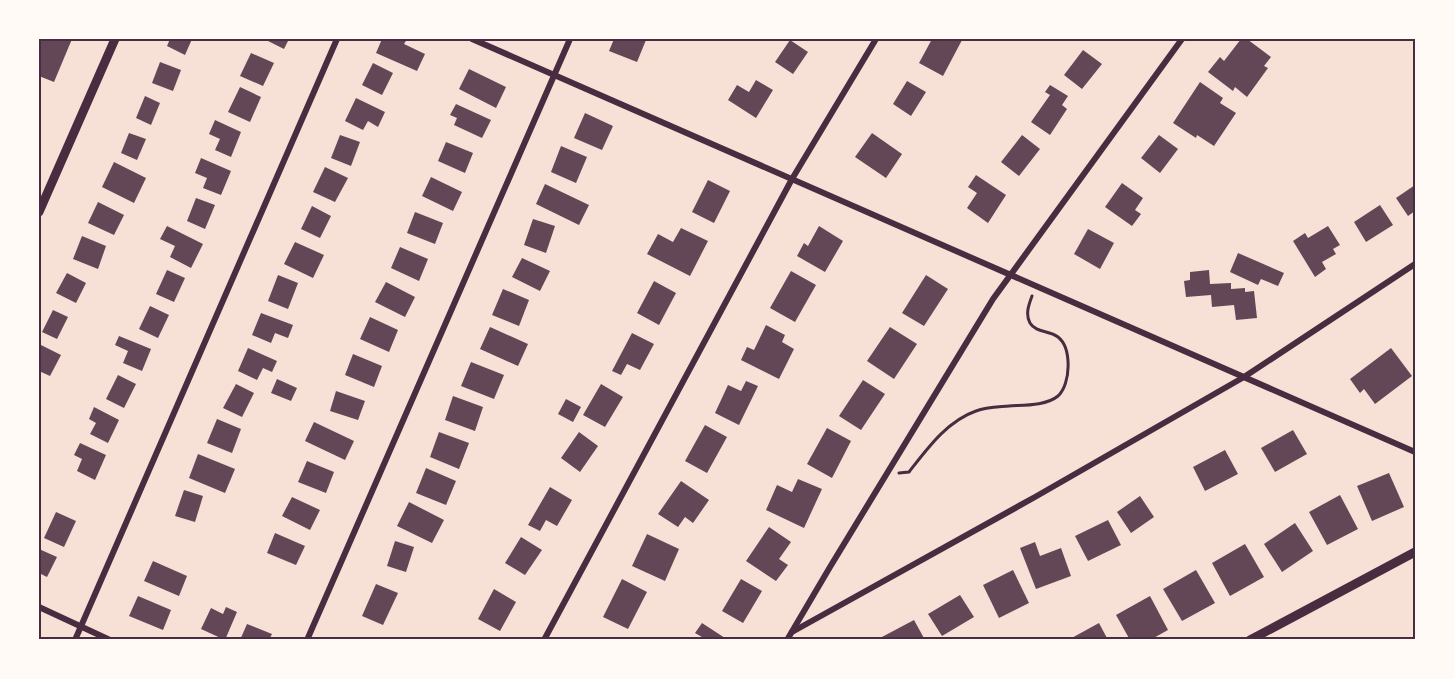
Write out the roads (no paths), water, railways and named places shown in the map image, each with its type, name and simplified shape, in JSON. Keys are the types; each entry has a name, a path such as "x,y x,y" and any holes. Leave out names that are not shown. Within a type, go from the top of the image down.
{"street":[{"path":"39,212 115,39"},
{"path":"75,640 337,39"},
{"path":"472,39 1415,452"},
{"path":"308,640 570,39"},
{"path":"544,640 792,179 876,39"},
{"path":"787,640 993,298 1182,39"},
{"path":"792,632 1035,497 1244,377 1415,264"},
{"path":"1250,640 1415,552"},
{"path":"39,607 110,640"}]}
